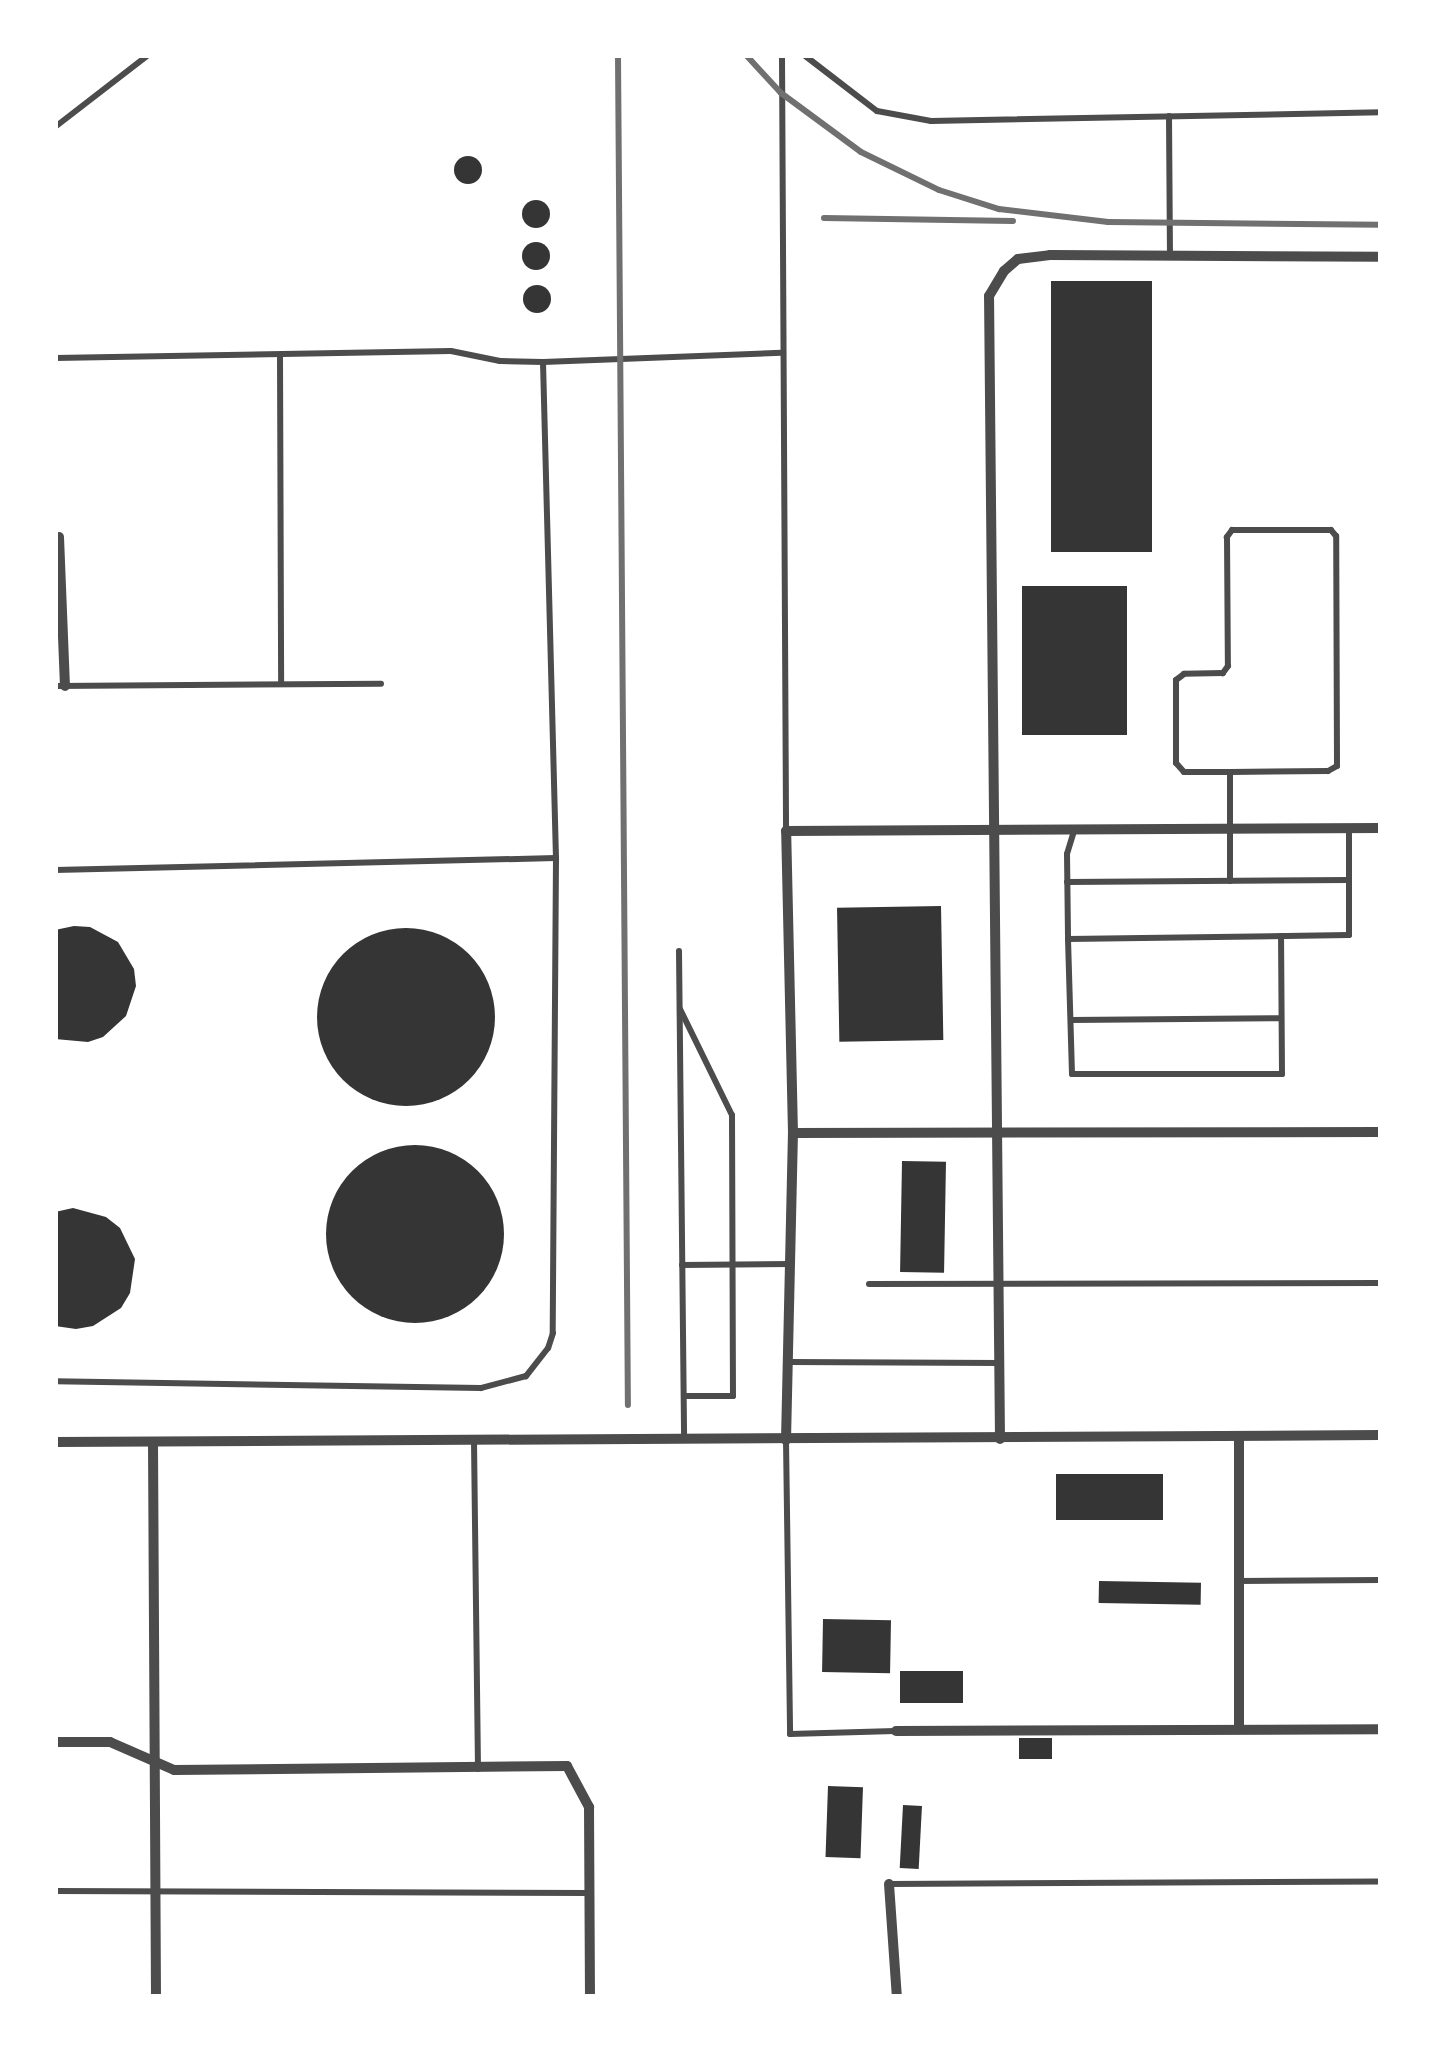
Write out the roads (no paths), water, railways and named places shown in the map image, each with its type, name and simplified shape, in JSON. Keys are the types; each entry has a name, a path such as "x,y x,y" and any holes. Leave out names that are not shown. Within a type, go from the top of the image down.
{"street":[{"path":"1000,1440 990,296 1004,272 1018,259 1381,258"},
{"path":"60,537 60,686"},
{"path":"786,1440 793,1133 786,831 1381,828"},
{"path":"793,1133 1381,1132"},
{"path":"55,1442 1381,1435"},
{"path":"1239,1436 1239,1727"},
{"path":"153,1442 156,1997"},
{"path":"896,1731 1381,1729"},
{"path":"55,1742 110,1742 174,1770 478,1770 567,1766 589,1807 590,1997"},
{"path":"888,1884 897,1997"}],"lane":[{"path":"55,127 148,55"},
{"path":"782,55 786,831"},
{"path":"804,55 877,111 931,121 1381,112"},
{"path":"1169,116 1170,256"},
{"path":"55,358 451,350 500,361 543,362 782,353"},
{"path":"280,356 280,684"},
{"path":"55,1381 480,1388 526,1376 548,1348 553,1333 556,858 543,362"},
{"path":"1232,530 1332,530 1336,536 1337,766 1328,771 1230,772 1184,772 1176,763 1176,680 1184,674 1223,673 1228,666 1227,537 1232,530"},
{"path":"60,686 381,684"},
{"path":"1230,772 1230,881"},
{"path":"1068,938 1348,935 1349,828"},
{"path":"1074,830 1066,854 1072,1074 1282,1074 1281,936"},
{"path":"55,870 556,858"},
{"path":"1067,882 1349,880"},
{"path":"679,952 684,1440"},
{"path":"679,1008 732,1116 733,1396 684,1396"},
{"path":"1071,1020 1281,1018"},
{"path":"682,1265 790,1264"},
{"path":"869,1284 1381,1283"},
{"path":"788,1362 1000,1363"},
{"path":"786,1440 790,1734 896,1731"},
{"path":"474,1441 478,1770"},
{"path":"1239,1581 1381,1580"},
{"path":"888,1884 1381,1882"},
{"path":"55,1891 589,1893"}],"railway":[{"path":"618,55 628,1405"},
{"path":"746,55 781,93 861,152 939,190 999,209 1108,222 1381,225"},
{"path":"824,218 1013,221"}]}
